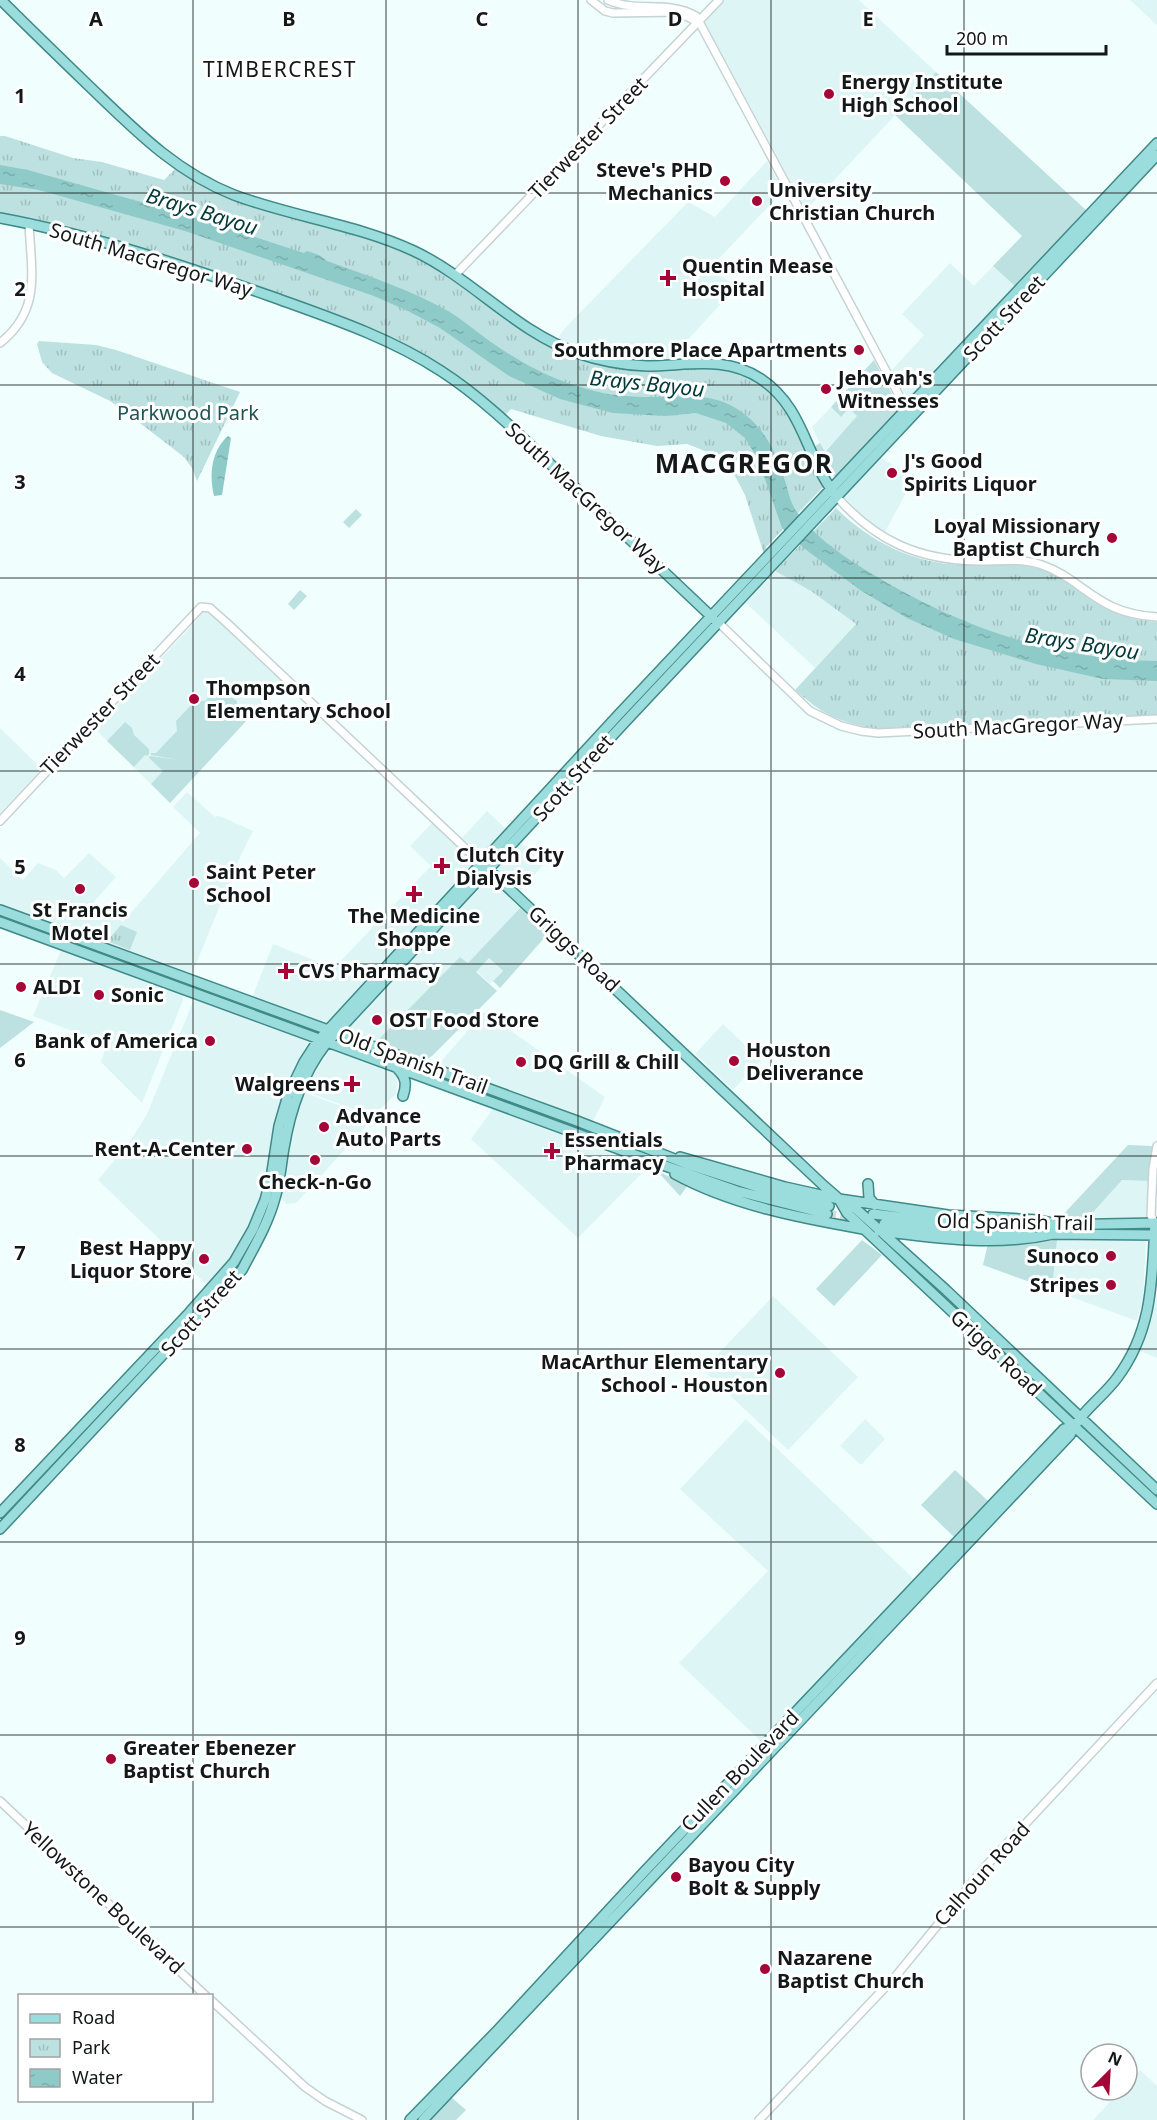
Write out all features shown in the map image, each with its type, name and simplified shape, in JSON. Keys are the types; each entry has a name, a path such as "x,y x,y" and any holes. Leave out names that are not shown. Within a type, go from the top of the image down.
{"main road":[{"path":"1,0 135,131 154,148 191,174 233,194 396,243 456,274 534,333 560,346 591,357 613,363 645,366 711,363 746,370 772,387 786,401 796,416 808,445 834,493"},
{"name":"Scott Street","path":"0,1513 189,1313 234,1262 253,1230 265,1200 296,1077 324,1040 485,867 620,713 715,620 775,557 1157,143"},
{"name":"Scott Street","path":"908,412 1157,155"},
{"name":"South MacGregor Way","path":"0,218 29,223 127,249 250,289 367,333 420,359 468,390 508,424 715,620"},
{"name":"Griggs Road","path":"485,867 839,1199 882,1227 908,1258 945,1290 1138,1479 1157,1504"},
{"name":"Old Spanish Trail","path":"0,909 733,1180 828,1210 737,1191 0,922"},
{"path":"18,928 22,918"},
{"path":"51,940 55,930"},
{"path":"105,960 109,950"},
{"path":"263,1017 266,1007"},
{"path":"395,1066 405,1078 403,1096"},
{"path":"491,1103 496,1092"},
{"path":"565,1129 569,1118"},
{"name":"Scott Street","path":"0,1529 242,1270 262,1234 280,1181 284,1126"},
{"path":"661,1153 689,1158 785,1187 874,1209 1038,1220 1059,1229"},
{"path":"657,1163 682,1177 741,1201 807,1218 864,1229 882,1227 912,1235 991,1241 1024,1239 1059,1229"},
{"path":"868,1184 869,1198 874,1209"},
{"name":"Griggs Road","path":"839,1199 847,1213 864,1229 1078,1422"},
{"name":"Old Spanish Trail","path":"882,1227 962,1233 1156,1222"},
{"name":"Cullen Boulevard","path":"423,2120 1071,1435 1078,1422 1109,1388 1134,1351 1151,1294 1156,1222"},
{"name":"Old Spanish Trail","path":"1059,1229 1156,1235"},
{"path":"908,1258 905,1251 912,1235"},
{"name":"Cullen Boulevard","path":"410,2120 1064,1429 1078,1422"},
{"name":"Griggs Road","path":"1138,1479 1157,1490"}],"street":[{"path":"591,0 613,13 678,12 698,22"},
{"path":"608,0 624,3 669,2 696,15 908,412"},
{"name":"Tierwester Street","path":"456,274 719,0"},
{"path":"0,343 10,335 29,306 32,288 29,223"},
{"path":"834,493 875,533 916,552 957,561 1008,560 1038,564 1066,575 1113,607 1143,616 1157,617"},
{"name":"Tierwester Street","path":"0,821 201,607"},
{"name":"Griggs Road","path":"201,607 210,608 228,624 485,867"},
{"name":"South MacGregor Way","path":"715,620 810,711 841,726 861,731 890,732 1157,719"},
{"name":"Cullen Boulevard","path":"1156,1222 1150,1216 1157,1146"},
{"name":"Calhoun Road","path":"759,2120 895,1977 986,1866 1157,1683"},
{"name":"Yellowstone Boulevard","path":"0,1801 205,1994"},
{"path":"213,2002 305,2087 325,2101 362,2120"}],"shaded area":[{"name":"Energy Institute High School","path":"722,0 859,0 936,72 806,210 703,19"},
{"path":"1130,0 1157,0 1157,25"},
{"name":"Quentin Mease Hospital","path":"767,161 783,191 709,269 737,286 675,354 675,361 654,362 592,353 556,340 688,202 715,217"},
{"path":"950,263 974,286 993,266 1016,287 909,398 892,370 924,335 902,314"},
{"path":"831,407 840,417 849,408 858,416 824,452 812,427"},
{"path":"878,456 914,478 884,534 864,518 845,498 845,494"},
{"path":"775,571 811,591 856,624 815,668 746,603"},
{"name":"Thompson Elementary School","path":"202,612 208,612 282,681 170,803 95,729"},
{"path":"0,728 42,769 0,813"},
{"name":"Saint Peter School","path":"187,792 215,817 222,817 253,831 239,859 192,974 0,905 0,858 23,880 38,863 56,870 64,878 89,853 116,877 93,903 123,922 200,833 173,807"},
{"path":"487,811 508,831 482,855 462,838"},
{"path":"432,823 473,863 474,867 328,1024 252,998 273,944 334,968 431,866 410,846"},
{"path":"519,841 544,864 520,891 497,868"},
{"path":"484,879 491,881 520,908 468,963 461,957 375,1043 347,1032 346,1028"},
{"path":"62,948 183,994 183,1000 142,1103 101,1062 107,1044 33,1016"},
{"path":"489,958 503,971 490,984 476,971"},
{"path":"197,999 312,1042 302,1060 267,1183 249,1233 210,1288 98,1180 131,1140 147,1114 193,1002"},
{"path":"484,1012 605,1097 592,1123 437,1066"},
{"path":"723,1024 761,1060 733,1090 695,1054"},
{"path":"330,1049 398,1073 396,1094 373,1116 304,1091"},
{"path":"303,1092 373,1118 296,1203 286,1204 279,1195 290,1133"},
{"path":"494,1107 649,1166 578,1238 471,1139"},
{"path":"1122,1180 1149,1181 1146,1218 1087,1219"},
{"path":"1135,1238 1146,1241 1143,1299 1137,1321 1052,1290 1057,1240"},
{"path":"1157,1295 1157,1358 1140,1351 1150,1325"},
{"name":"MacArthur Elementary School - Houston","path":"773,1296 858,1377 788,1450 703,1370"},
{"path":"746,1419 916,1581 763,1743 679,1663 768,1571 680,1489"},
{"path":"865,1419 885,1439 861,1465 840,1446"},
{"path":"1139,2071 1157,2086 1157,2120 1093,2120 1110,2102 1139,2102"}],"green space":[{"path":"936,72 1087,211 1016,287 993,266 1022,236 895,115"},
{"path":"0,136 73,158 102,162 164,180 176,168 197,180 218,188 376,241 441,271 528,334 566,354 591,361 688,364 739,373 766,388 778,400 796,427 823,487 766,547 764,554 745,495 735,476 705,451 687,444 657,446 601,436 511,409 504,416 407,347 100,237 34,219 0,213"},
{"name":"Parkwood Park","path":"39,341 96,345 116,350 240,392 197,481 184,457 136,420 110,401 52,373 42,362 37,344"},
{"path":"874,360 899,411 838,477 833,476 823,466 814,447 820,443 825,452 857,416 849,408 841,417 831,407"},
{"path":"836,508 863,531 894,549 945,564 994,564 1035,568 1060,577 1110,609 1139,620 1157,622 1157,715 873,729 849,723 822,711 795,690 856,624 811,591 775,571"},
{"path":"356,509 362,515 349,528 343,522"},
{"path":"300,590 307,596 294,610 288,604"},
{"path":"218,687 221,690 213,697 215,699 222,691 237,701 237,707 249,718 170,803 151,784 163,771 149,758 150,756 179,760 151,755 151,753 156,753 177,731 176,721 195,701 205,701"},
{"path":"125,722 132,728 134,735 149,749 149,754 145,755 134,767 107,741"},
{"path":"520,908 546,931 546,936 500,988 493,981 503,971 489,958 476,972 497,991 432,1056 424,1061 375,1043 460,957 468,963"},
{"path":"121,925 137,932 130,950 107,941"},
{"path":"0,1010 34,1022 0,1048"},
{"path":"1128,1145 1153,1146 1149,1165 1149,1181 1122,1180 1087,1219 1060,1218"},
{"path":"657,1171 688,1185 680,1196"},
{"path":"862,1240 882,1255 834,1306 816,1289"},
{"path":"1057,1240 1052,1290 983,1265 988,1243"},
{"path":"955,1470 988,1501 954,1537 921,1505"},
{"path":"451,2097 466,2110 456,2120 430,2120"}],"water":[{"path":"0,165 28,170 197,218 304,253 307,251 319,255 327,261 388,283 433,303 525,364 574,385 618,395 693,396 724,402 744,414 767,439 777,459 792,503 801,518 826,542 855,563 933,607 1004,636 1079,654 1157,661 1157,681 1103,679 1036,664 954,639 907,618 860,590 805,549 782,528 758,459 745,438 726,423 696,413 665,416 613,413 560,399 509,376 440,328 374,296 185,231 39,190 0,184"},
{"path":"228,436 231,438 222,495 214,496 213,464 218,449"}],"tunnel":[{"path":"827,1214 857,1219"}],"place":[{"name":"Energy Institute High School","path":"829,94"},
{"name":"Steve's PHD Mechanics","path":"725,181"},
{"name":"University Christian Church","path":"757,201"},
{"name":"Quentin Mease Hospital","path":"668,278"},
{"name":"Southmore Place Apartments","path":"859,350"},
{"name":"Jehovah's Witnesses","path":"826,389"},
{"name":"J's Good Spirits Liquor","path":"892,473"},
{"name":"Loyal Missionary Baptist Church","path":"1112,538"},
{"name":"Thompson Elementary School","path":"194,699"},
{"name":"Clutch City Dialysis","path":"442,866"},
{"name":"Saint Peter School","path":"194,883"},
{"name":"St Francis Motel","path":"80,889"},
{"name":"The Medicine Shoppe","path":"414,894"},
{"name":"CVS Pharmacy","path":"286,971"},
{"name":"ALDI","path":"21,987"},
{"name":"Sonic","path":"99,995"},
{"name":"OST Food Store","path":"377,1020"},
{"name":"Bank of America","path":"210,1041"},
{"name":"Houston Deliverance","path":"734,1061"},
{"name":"DQ Grill & Chill","path":"521,1062"},
{"name":"Walgreens","path":"352,1084"},
{"name":"Advance Auto Parts","path":"324,1127"},
{"name":"Rent-A-Center","path":"247,1149"},
{"name":"Essentials Pharmacy","path":"552,1151"},
{"name":"Check-n-Go","path":"315,1160"},
{"name":"Sunoco","path":"1111,1256"},
{"name":"Best Happy Liquor Store","path":"204,1259"},
{"name":"Stripes","path":"1111,1285"},
{"name":"MacArthur Elementary School - Houston","path":"780,1373"},
{"name":"Greater Ebenezer Baptist Church","path":"111,1759"},
{"name":"Bayou City Bolt & Supply","path":"676,1877"},
{"name":"Nazarene Baptist Church","path":"765,1969"}],"district":[{"name":"TIMBERCREST","path":"280,70"},
{"name":"MACGREGOR","path":"744,464"}],"water label":[{"name":"Brays Bayou","path":"202,212"},
{"name":"Brays Bayou","path":"647,384"},
{"name":"Brays Bayou","path":"1082,644"}]}
